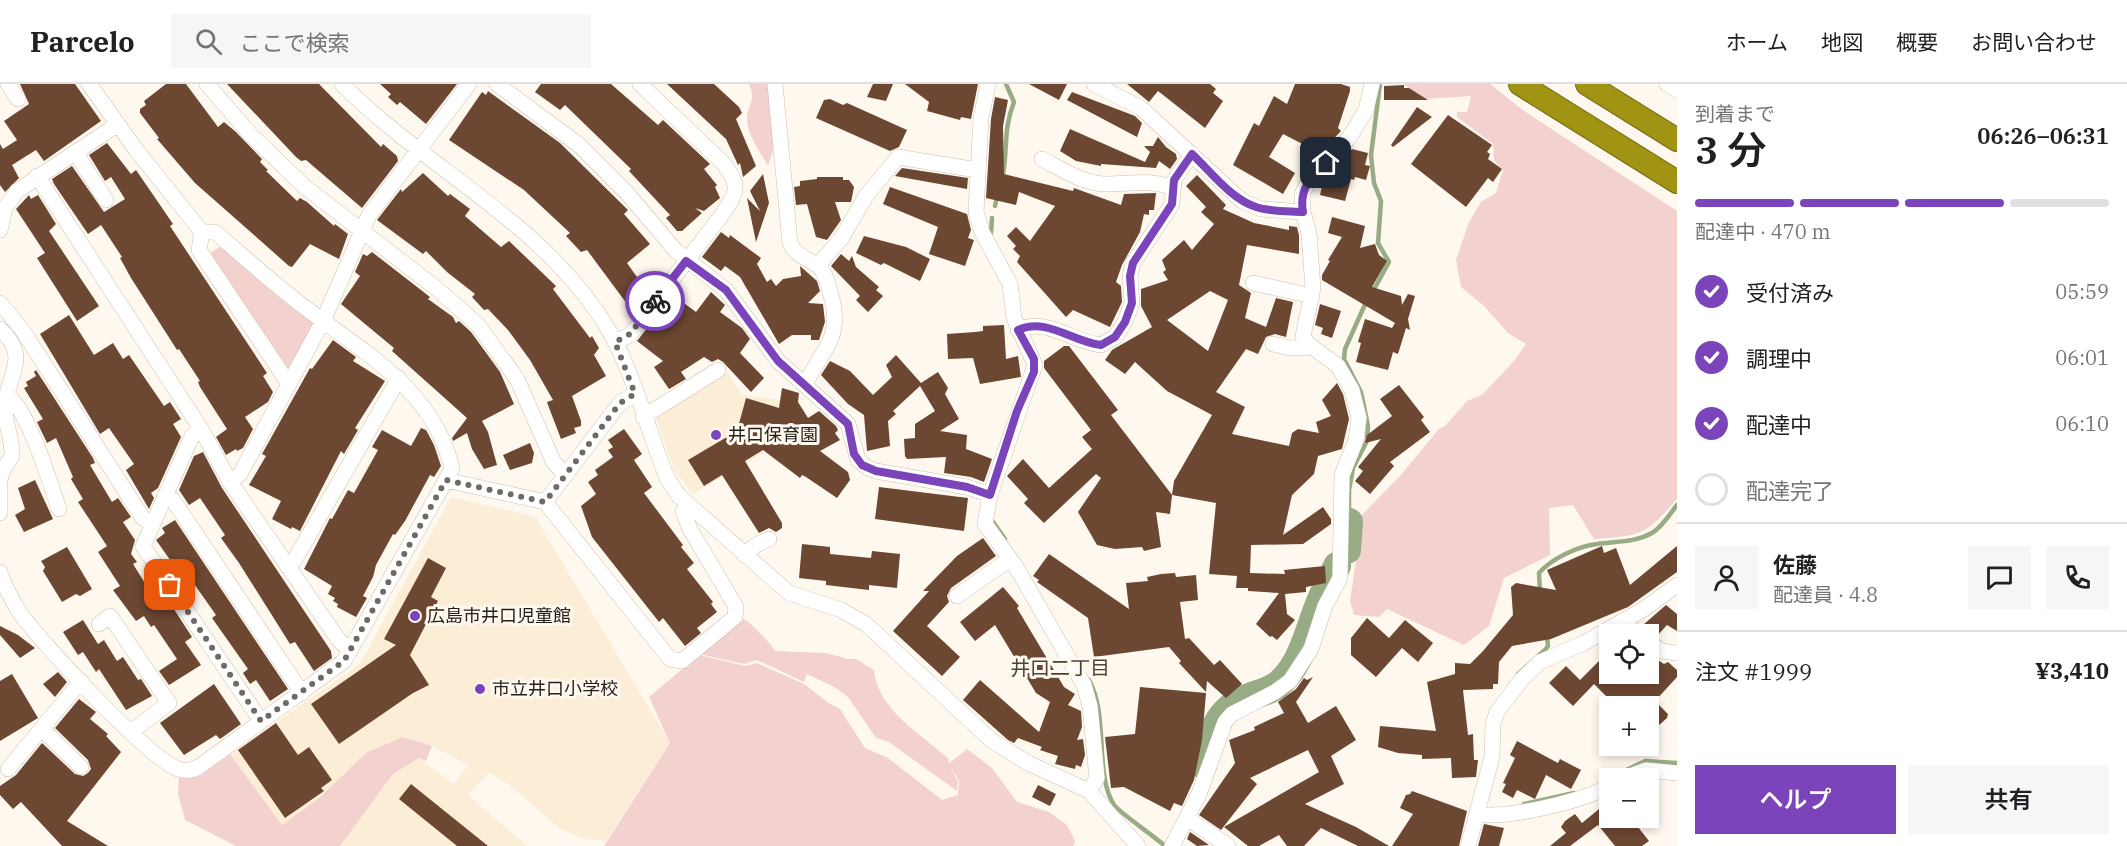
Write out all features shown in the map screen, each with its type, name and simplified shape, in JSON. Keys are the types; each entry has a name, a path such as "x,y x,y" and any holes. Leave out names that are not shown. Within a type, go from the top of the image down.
{"highway":[{"path":"1520,84 1677,182"},
{"path":"1587,84 1677,140"}],"street":[{"path":"8,84 18,99"},
{"path":"89,84 117,125 202,232 199,250 289,384"},
{"path":"207,84 270,154 318,198 442,293 478,325 517,379 554,462 566,475"},
{"path":"342,84 419,151 501,211 535,241 584,296 615,342 669,484 689,506 789,593 841,610 866,624 968,720 998,745 1028,763 1089,791 1138,846"},
{"path":"230,482 240,474 323,321 360,232 373,209 469,84"},
{"path":"497,84 543,117 595,160 686,261 726,290 778,361 848,424 854,454 868,468 967,487 990,495"},
{"path":"615,342 630,334 734,198 735,183 717,157 640,84"},
{"path":"775,84 790,243 799,255 818,265 824,272 836,324 828,350 817,362 805,384"},
{"path":"988,84 981,118 976,212 978,221 1010,284 1014,318 1034,359 1034,372 1017,411 990,495 985,524 1010,559 1088,695 1097,778 1089,791"},
{"path":"1094,84 1141,108 1236,196 1248,204 1268,210 1303,212"},
{"path":"1173,846 1187,818 1225,722 1232,714 1275,692 1290,681 1311,649 1325,606 1340,578 1342,475 1356,440 1359,418 1357,404 1344,376 1330,358 1305,340 1302,331 1312,296 1311,244 1303,212 1302,194 1305,185 1349,138 1366,110 1372,84"},
{"path":"1667,84 1677,90"},
{"path":"0,230 3,213 10,199 37,176 117,125"},
{"path":"75,152 106,200"},
{"path":"1018,330 1028,325 1040,325 1083,342 1101,345 1115,337 1125,322 1132,303 1130,276 1133,263 1172,204 1172,188 1178,173 1192,154"},
{"path":"818,265 841,239 866,196 898,157 977,170"},
{"path":"1042,159 1075,176 1101,184 1162,183 1172,188"},
{"path":"37,176 201,429 230,482 338,639 350,651"},
{"path":"0,573 19,610 81,681 131,732 171,765 189,770 200,766 302,693 344,661 350,651 452,468 439,430 422,403 399,378 323,321 215,232 202,232"},
{"path":"1253,282 1312,296"},
{"path":"0,303 23,331 142,517 152,525"},
{"path":"0,329 12,341 17,354 5,411 12,456 0,480"},
{"path":"1273,344 1290,348 1313,347"},
{"path":"644,417 718,370"},
{"path":"287,566 294,561 399,378"},
{"path":"545,502 620,403 635,394"},
{"path":"7,395 17,401 38,449 59,510"},
{"path":"201,429 192,436 143,546 261,721"},
{"path":"446,480 545,502 670,659 682,661 735,618 736,607 690,529 683,512 689,506"},
{"path":"0,488 0,513"},
{"path":"167,495 173,500 302,693"},
{"path":"744,555 769,538"},
{"path":"957,596 1010,559"},
{"path":"1468,846 1492,758 1493,724 1497,712 1521,679 1540,662 1584,643 1677,585"},
{"path":"99,624 110,616 169,703 131,732"},
{"path":"1622,621 1626,624"},
{"path":"1659,649 1677,653"},
{"path":"8,769 81,681"},
{"path":"42,729 81,767"},
{"path":"1659,771 1677,772"},
{"path":"1477,814 1530,810 1599,792"},
{"path":"1187,818 1228,846"}],"shaded area":[{"path":"749,84 770,84 775,144 768,166 748,127 747,116 752,100"},
{"path":"1403,84 1490,84 1524,111 1677,211 1677,499 1650,527 1633,535 1610,538 1594,539 1573,505 1549,508 1550,555 1504,578 1489,626 1464,645 1387,609 1379,617 1354,615 1350,601 1357,553 1354,543 1357,520 1400,476 1439,429 1445,426 1467,401 1482,395 1514,361 1526,344 1508,333 1484,306 1461,287 1456,260 1469,222 1481,202 1496,193 1503,170 1494,160 1493,144 1457,117 1457,112 1467,112 1471,96 1425,99"},
{"path":"221,246 313,323 315,329 290,369 283,368 209,254"},
{"name":"井口保育園","path":"728,372 742,395 781,400 763,453 693,494 674,470 656,417"},
{"name":"市立井口小学校","path":"451,497 535,517 670,743 606,841 584,839 559,828 511,786 489,772 468,795 527,846 340,846 393,774 419,758 454,784 469,765 432,746 404,737 282,825 230,754 360,664"},
{"path":"743,619 751,624 775,651 826,653 856,659 874,670 883,697 892,709 914,731 949,759 948,764 967,749 992,768 1017,802 1049,812 1067,825 1075,841 1073,846 604,846 670,743 649,697 699,655 745,666 757,663 804,684 840,709 865,748 888,758 942,800 958,795 959,780 950,767 958,781 957,791 889,742 876,738 848,697 836,688 807,674 804,682 757,660 744,664 699,654"},
{"path":"403,737 432,746 426,761 419,758 393,774 340,846 236,846 185,820 178,794 179,776 200,776 230,754 282,825 319,798 366,753"}],"building":[{"path":"20,84 75,84 101,121 44,161 36,150 12,165 19,178 5,192 0,185 0,144 3,149 17,140 4,121 29,104"},
{"path":"166,84 186,84 218,127 224,122 236,132 262,159 260,162 268,170 266,171 297,201 300,198 307,202 334,226 335,224 348,234 339,259 310,244 292,267 289,266 195,183 157,139 159,138 140,113 140,109 146,105 144,101"},
{"path":"227,84 319,84 381,147 383,144 397,156 398,161 362,208 306,160 301,161 296,157"},
{"path":"380,84 457,84 426,124 400,102 397,105 388,97 391,94"},
{"path":"541,84 611,84 658,125 663,120 710,164 704,169 717,185 715,187 720,198 704,211 695,208 702,213 682,231 677,231 666,218 670,215 629,171 631,169 565,105 560,110 535,92"},
{"path":"667,84 714,84 739,107 742,113 736,119 756,166 743,177 740,163 738,165 726,139"},
{"path":"873,84 893,84 886,101 867,97"},
{"path":"905,84 978,84 971,119 961,117 960,120 927,111 929,102"},
{"path":"1029,84 1067,84 1059,100"},
{"path":"1127,84 1210,84 1216,89 1213,93 1223,101 1205,128 1158,91 1149,102"},
{"path":"1295,84 1341,84 1350,87 1350,91 1338,128 1341,131 1320,153 1283,134 1269,157 1295,173 1283,194 1233,165 1254,123 1259,126 1274,96 1287,104"},
{"path":"1404,85 1404,88 1409,88 1428,100 1384,100 1384,86"},
{"path":"488,91 560,143 628,210 624,214 650,244 627,263 649,294 640,306 638,303 630,308 587,250 581,252 566,236 570,233 524,190 449,140 482,92 486,95"},
{"path":"1072,92 1135,116 1142,123 1137,137 1067,100"},
{"path":"995,97 1008,100 1003,126 1004,174 1073,191 1074,188 1121,205 1124,194 1156,193 1154,210 1149,210 1149,215 1144,214 1140,232 1122,265 1116,282 1121,286 1122,302 1110,327 1073,310 1066,317 1017,262 1020,256 1013,249 1016,246 1007,236 1016,227 1030,241 1055,206 1019,192 1016,205 986,198 991,119"},
{"path":"830,99 843,105 847,103 907,130 899,147 890,151 816,118 824,100"},
{"path":"1417,107 1432,117 1393,147 1391,145"},
{"path":"1448,115 1492,145 1487,152 1490,154 1488,159 1502,169 1493,182 1488,178 1466,207 1411,164"},
{"path":"1070,129 1145,162 1150,152 1144,146 1153,146 1158,137 1176,154 1177,159 1170,169 1159,161 1156,168 1101,164 1101,166 1076,161 1060,151"},
{"path":"107,143 131,174 136,170 173,224 170,226 267,373 263,376 273,392 268,402 245,417 253,429 243,448 237,451 236,449 226,455 216,437 227,429 200,387 198,382 200,381 179,349 177,350 131,278 120,258 122,257 101,225 88,234 54,184 52,179 72,166 104,212 125,199 111,177 105,181 89,155"},
{"path":"1352,149 1368,153 1365,165 1370,166 1366,180 1355,177 1354,180 1351,179 1345,201 1320,195 1324,178"},
{"path":"902,168 968,178 967,189 895,176"},
{"path":"423,173 448,196 450,194 470,209 465,216 501,247 509,241 556,286 553,289 590,338 592,336 599,348 594,355 606,376 572,396 581,421 581,426 574,428 576,433 561,439 547,402 553,400 530,360 508,330 488,309 484,310 472,297 475,294 447,272 426,251 423,254 377,220 401,189 402,192"},
{"path":"763,174 769,203 756,242 747,198 760,211 750,191"},
{"path":"1197,175 1226,205 1223,209 1254,223 1289,230 1289,226 1297,227 1299,235 1299,254 1247,245 1239,285 1251,293 1245,318 1266,327 1276,298 1293,302 1286,337 1275,334 1266,337 1258,354 1246,349 1216,392 1245,407 1232,434 1289,446 1292,433 1298,429 1319,433 1316,422 1331,416 1322,400 1337,383 1343,394 1349,419 1342,449 1318,456 1314,474 1292,495 1283,535 1323,507 1331,519 1331,524 1303,544 1251,545 1250,573 1285,574 1284,570 1325,566 1326,583 1306,587 1306,592 1285,594 1287,614 1295,620 1277,640 1270,637 1256,624 1279,593 1236,588 1237,576 1209,574 1216,503 1172,495 1174,481 1212,415 1167,391 1135,362 1125,374 1105,360 1112,350 1152,327 1141,306 1141,289 1168,280 1163,272 1166,270 1162,260 1184,240 1192,250 1214,224 1201,212 1206,207 1186,186","holes":["1210,291 1228,300 1208,351 1167,320"]},
{"path":"817,177 843,177 843,180 849,180 854,187 851,202 835,202 841,220 827,240 816,237 807,204 796,205 794,187 800,186 800,181 817,179"},
{"path":"890,187 967,214 971,230 968,238 974,240 965,266 929,254 938,227 883,204"},
{"path":"29,195 31,199 38,195 56,224 49,231 99,306 77,321 37,258 45,253 16,209"},
{"path":"1332,217 1365,226 1360,248 1375,244 1379,255 1387,261 1372,287 1401,296 1402,305 1408,294 1415,296 1408,319 1410,330 1406,328 1398,354 1393,352 1388,370 1356,362 1361,343 1358,342 1365,319 1392,328 1395,323 1322,280 1322,275 1330,261 1328,260 1342,237 1328,233"},
{"path":"721,232 729,238 730,235 761,258 757,264 767,282 771,279 776,286 783,279 801,276 800,266 817,281 820,291 808,303 823,304 825,322 819,340 811,340 811,335 792,335 779,344 740,277 725,266 721,271 702,257"},
{"path":"864,236 906,247 930,259 920,281 884,263 881,265 856,253"},
{"path":"372,252 430,297 428,299 453,317 456,323 459,321 471,332 500,372 514,404 482,421 488,432 497,465 484,469 472,449 467,433 453,441 452,438 467,418 392,351 394,348 341,304 360,276 355,272 363,254 367,256"},
{"path":"841,254 849,261 852,256 856,267 879,287 876,290 883,296 868,312 856,300 860,296 831,266"},
{"path":"711,292 725,305 720,312 742,328 750,339 740,353 764,378 751,392 723,362 718,359 712,362 704,357 681,372 686,379 669,389 654,367 663,361 637,341 673,295 696,312"},
{"path":"1320,304 1341,311 1332,338 1321,334 1323,328 1315,325"},
{"path":"69,315 94,355 113,343 123,359 129,355 164,406 170,402 181,419 173,424 181,437 158,488 151,493 154,498 149,509 126,470 134,464 109,428 100,434 40,334"},
{"path":"1004,325 1006,359 1018,356 1021,377 980,384 973,358 948,359 947,334 983,331 983,326"},
{"path":"333,340 356,357 353,361 385,381 355,428 358,430 344,454 341,451 300,531 272,519 281,501 249,485 266,456 262,454 310,368 312,369"},
{"path":"1064,346 1069,346 1118,410 1111,415 1172,495 1170,514 1156,512 1161,547 1144,551 1142,547 1115,549 1097,545 1078,512 1101,478 1096,474 1044,523 1024,503 1028,499 1007,476 1023,459 1049,488 1092,449 1082,437 1091,430 1044,368 1044,361"},
{"path":"896,355 921,383 938,372 948,388 945,394 959,419 940,431 967,435 966,449 992,459 984,482 971,477 944,473 946,457 907,459 905,456 904,439 915,438 915,424 935,411 920,386 893,411 896,414 888,421 890,446 867,451 864,415 848,404 821,375 830,361 850,371 873,395 892,377 886,365"},
{"path":"36,370 93,458 95,463 90,465 112,502 118,498 131,517 123,522 135,540 131,554 137,562 133,564 153,596 155,594 164,607 170,603 192,637 185,642 201,665 169,685 159,671 177,659 154,625 151,627 144,616 136,621 113,590 120,586 98,552 107,546 78,502 83,499 71,479 73,477 56,438 47,443 37,422 43,419 24,388 28,386 26,382 36,376 34,372"},
{"path":"1399,385 1424,417 1421,420 1430,432 1390,462 1394,466 1370,494 1355,481 1363,471 1358,467 1381,439 1365,443 1367,435 1392,416 1380,399"},
{"path":"782,388 799,393 798,402 808,418 819,411 836,426 838,430 835,433 840,440 820,451 848,472 850,480 837,498 806,477 802,475 800,478 763,450 745,461 782,523 782,528 776,532 769,528 759,533 722,475 704,486 688,460 737,431 746,398 779,408"},
{"path":"421,428 426,430 434,445 441,466 434,477 430,475 405,521 395,535 393,534 376,565 373,577 363,596 367,598 356,617 337,607 338,604 333,601 335,598 328,594 332,586 304,569 330,518 332,519 348,490 354,493 363,477 378,450 372,447 382,430 411,446"},
{"path":"624,429 642,454 634,460 652,487 644,493 683,545 681,547 694,563 687,569 713,602 711,604 717,612 697,628 701,633 685,646 663,618 659,622 592,537 581,506 596,494 588,482 598,475 595,470 613,457 608,450 613,447 608,440"},
{"path":"530,443 534,453 532,463 510,470 503,455"},
{"path":"203,452 222,488 331,651 332,658 314,671 295,642 290,644 221,538 225,535 200,498 189,505 179,490 194,456"},
{"path":"35,480 53,519 24,532 15,515 25,509 18,488"},
{"path":"879,487 968,498 964,531 875,519"},
{"path":"175,520 288,689 270,701 256,680 250,684 243,673 248,669 212,618 216,615 192,581 184,586 170,567 173,564 156,540 165,533 162,528"},
{"path":"983,538 996,556 951,588 947,596 949,602 927,626 960,657 942,676 893,631 929,591 923,591 957,556"},
{"path":"802,544 830,547 830,554 871,558 872,551 900,554 897,588 869,585 869,590 826,585 826,581 799,578"},
{"path":"1602,546 1604,553 1616,548 1630,585 1677,546 1677,572 1628,607 1551,639 1512,646 1499,662 1498,684 1493,684 1493,689 1463,690 1468,735 1473,734 1474,760 1478,760 1476,777 1452,778 1451,758 1422,759 1422,755 1398,753 1378,747 1380,726 1436,731 1427,682 1455,674 1455,663 1470,664 1483,651 1513,615 1511,587 1516,583 1556,590 1547,570"},
{"path":"67,547 92,589 62,602 43,571 45,567 41,561"},
{"path":"1049,554 1129,609 1126,583 1148,581 1147,577 1161,574 1175,573 1176,577 1196,575 1198,600 1180,602 1185,639 1189,638 1214,665 1220,660 1242,684 1226,698 1207,681 1206,692 1179,663 1181,661 1169,647 1094,657 1088,618 1037,582 1039,580 1033,576"},
{"path":"428,558 446,568 431,597 438,601 410,655 429,685 413,693 339,744 311,704 396,645 384,639"},
{"path":"1003,587 1019,606 1017,608 1064,687 1075,694 1068,705 1081,711 1082,727 1077,740 1083,739 1085,755 1081,767 1076,765 1075,769 1055,764 1058,756 1040,750 1042,747 1018,738 1014,743 1008,740 963,700 980,680 1039,732 1050,702 1036,693 995,625 975,641 960,622"},
{"path":"1666,605 1677,614 1677,631 1667,625 1659,634 1659,624 1644,624"},
{"path":"1367,618 1389,638 1405,620 1433,643 1418,662 1402,648 1376,677 1351,655 1351,638"},
{"path":"83,620 98,644 104,640 117,661 123,657 152,696 126,710 99,669 96,672 83,652 78,655 63,632"},
{"path":"0,626 18,635 35,648 20,658 0,635"},
{"path":"1599,661 1599,684 1659,684 1659,661 1664,664 1668,662 1677,670 1677,677 1659,697 1606,696 1594,684 1573,706 1549,683 1566,666 1580,680"},
{"path":"58,672 67,682 55,697 43,684"},
{"path":"12,674 38,718 0,741 0,681"},
{"path":"1313,677 1296,702 1308,723 1336,706 1356,740 1331,756 1344,784 1305,804 1356,827 1389,846 1358,846 1321,828 1304,846 1287,846 1279,835 1259,846 1248,846 1224,827 1319,772 1308,750 1250,778 1257,784 1221,830 1199,815 1235,763 1229,740 1255,730 1254,727 1284,713 1278,702 1296,689 1304,678 1307,680"},
{"path":"214,684 241,724 220,739 216,735 184,755 160,723"},
{"path":"1140,687 1206,693 1202,740 1194,780 1182,806 1174,803 1170,811 1124,787 1111,788 1105,737 1135,734"},
{"path":"79,699 96,712 90,719 108,734 106,736 121,752 67,821 108,846 62,846 21,802 13,809 0,795 0,786 16,775 42,743 75,774 83,776 88,773 91,769 88,760 55,728"},
{"path":"1659,705 1668,714 1659,725"},
{"path":"276,723 298,755 309,747 332,780 321,788 324,791 285,818 238,750"},
{"path":"1517,741 1558,763 1560,759 1581,770 1571,789 1546,775 1535,799 1517,790 1513,798 1502,792 1506,784 1503,783 1515,758 1510,755"},
{"path":"411,784 488,846 457,846 399,799"},
{"path":"1038,785 1056,794 1050,806 1032,797"},
{"path":"1412,791 1467,811 1459,846 1392,846 1413,814 1400,808 1406,795"},
{"path":"1599,809 1599,826 1570,846 1550,846 1566,833 1561,827 1565,821 1575,814 1582,823"},
{"path":"1484,824 1504,828 1499,846 1478,846"},
{"path":"1600,828 1639,828 1649,841 1642,846 1615,846"},
{"path":"1190,832 1209,845 1197,846 1187,839"}],"waterway":[{"path":"1003,174 1007,130 1014,102 1006,84"},
{"path":"1372,293 1389,262 1378,243 1381,201 1374,183 1371,155 1380,84"},
{"path":"995,206 997,197"},
{"path":"991,233 992,218"},
{"path":"1349,522 1349,490 1353,468 1367,441 1368,426 1361,392 1344,359 1345,349 1367,300"},
{"path":"1540,592 1539,573 1558,558 1590,545 1632,540 1652,533 1677,505"},
{"path":"991,519 1005,539"},
{"path":"1347,550 1349,522"},
{"path":"1203,765 1213,733 1222,716 1238,702 1275,687 1295,665 1337,566"},
{"path":"1518,674 1545,650 1548,646 1547,636"},
{"path":"1089,680 1099,710 1104,777 1108,792 1117,809 1165,846"},
{"path":"1631,768 1645,761 1677,763"},
{"path":"1524,804 1574,793"}],"way so far":[{"path":"170,585 261,721 344,661 446,480 545,502 620,403 635,394 615,342 630,334 655,301"}],"place":[{"name":"井口保育園","path":"716,435"},
{"name":"広島市井口児童館","path":"415,616"},
{"name":"市立井口小学校","path":"480,689"}],"district":[{"name":"井口二丁目","path":"1060,668"}],"route":[{"path":"655,301 686,261 726,290 778,361 848,424 854,454 862,465 876,471 967,487 990,495 1017,411 1034,372 1034,359 1029,346 1018,330 1028,325 1040,325 1083,342 1101,345 1109,342 1120,332 1132,303 1130,271 1133,263 1172,204 1174,180 1192,154 1242,201 1268,210 1303,212 1301,203 1305,185 1326,163"}]}
